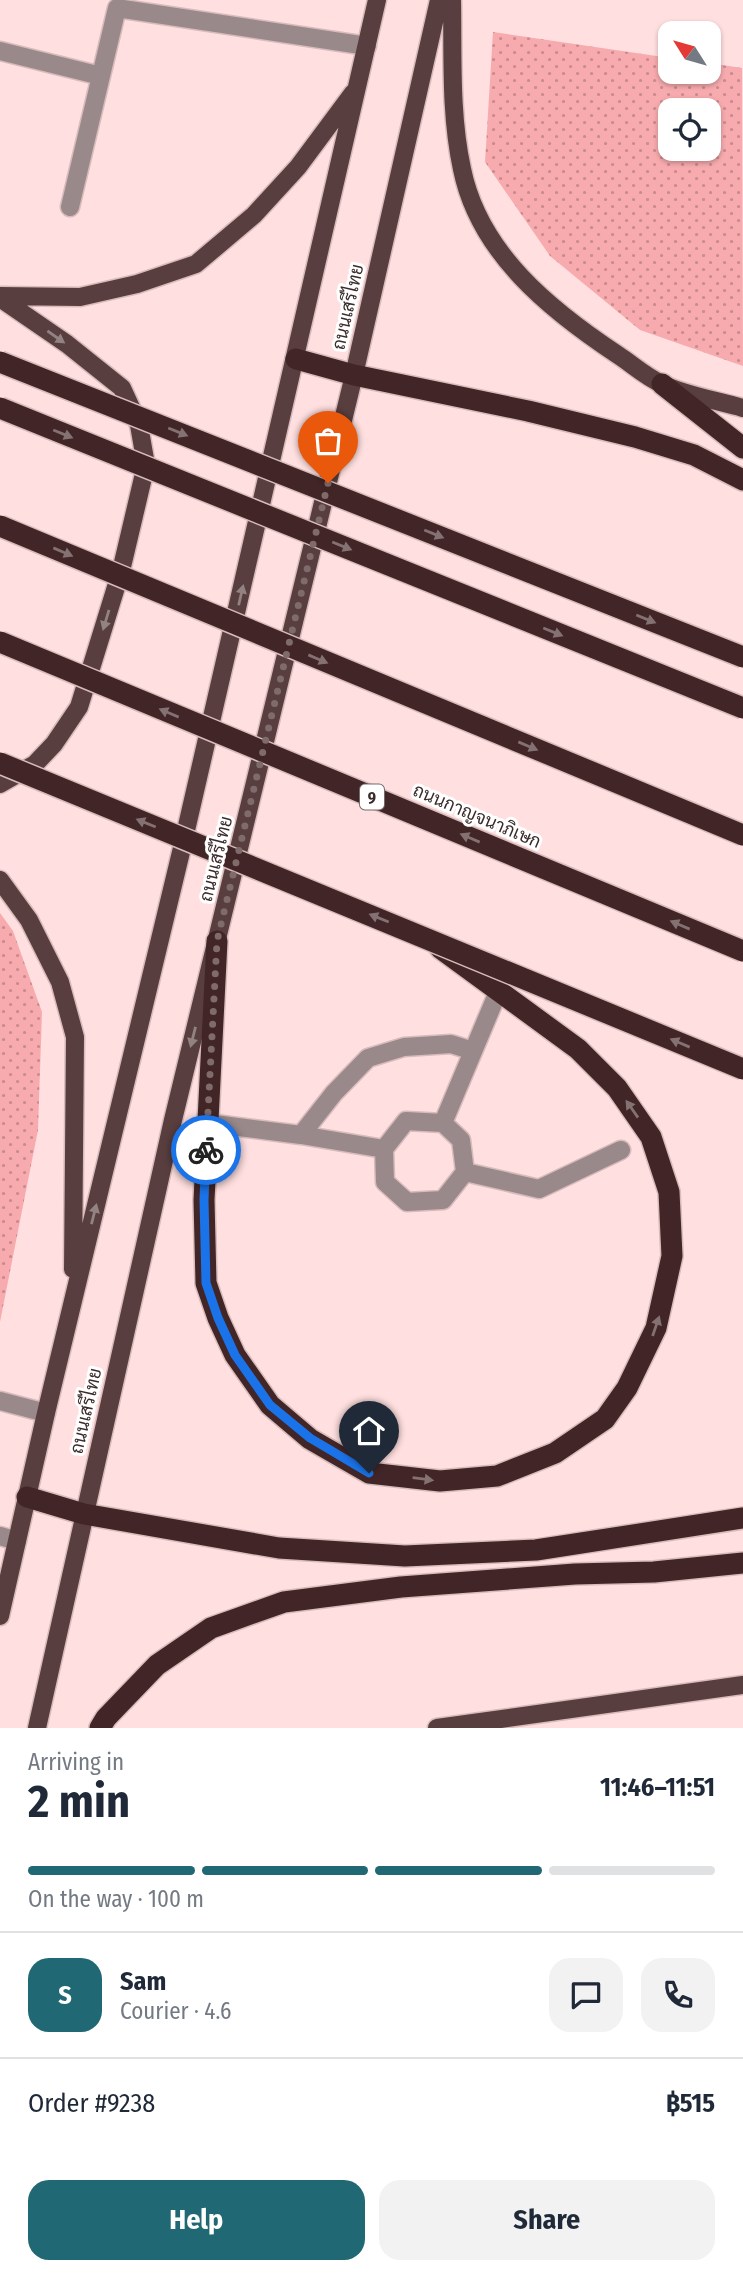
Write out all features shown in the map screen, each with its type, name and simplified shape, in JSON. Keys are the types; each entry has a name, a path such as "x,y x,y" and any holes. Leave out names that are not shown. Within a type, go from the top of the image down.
{"highway":[{"path":"296,359 354,375 528,411 635,437 694,455 743,480"},
{"path":"0,362 743,657"},
{"path":"662,384 743,447"},
{"path":"0,408 743,708"},
{"path":"0,526 743,835"},
{"name":"ถนนกาญจนาภิเษก","path":"0,642 743,951"},
{"path":"0,763 743,1069"},
{"path":"217,941 204,1200 206,1283 218,1318 235,1355 270,1405 310,1438 369,1473 440,1481 497,1476 555,1453 605,1419 627,1388 656,1328 672,1255 669,1192 652,1137 617,1088 578,1049 428,938"},
{"path":"27,1497 84,1514 279,1548 405,1556 536,1550 743,1518"},
{"path":"401,1587 536,1550"},
{"path":"100,1728 106,1717 157,1665 211,1628 284,1602 401,1587 575,1574 654,1572 743,1563"}],"main road":[{"name":"ถนนเสรีไทย","path":"0,1616 8,1539 27,1497 184,839 377,0"},
{"name":"ถนนเสรีไทย","path":"37,1728 170,1133 354,375 439,0"},
{"path":"452,0 454,113 462,171 480,220 506,261 545,303 662,384 743,408"},
{"path":"0,297 80,297 137,284 196,264 254,215 298,167 357,88"},
{"path":"0,297 68,344 122,388 139,425 146,466 121,571 79,707 54,744 35,764 0,784"},
{"path":"0,880 29,920 60,982 75,1037 72,1304"},
{"path":"438,1728 743,1685"}],"street":[{"path":"70,207 117,8 367,46"},
{"path":"0,51 101,76"},
{"path":"443,1124 498,992"},
{"path":"301,1135 334,1093 368,1058 404,1047 451,1044 472,1051"},
{"path":"406,1121 443,1124 461,1139 465,1172 443,1200 407,1202 385,1182 384,1149 406,1121"},
{"path":"207,1123 384,1149"},
{"path":"465,1172 539,1189 621,1150"},
{"path":"0,1401 46,1413"}],"shaded area":[{"path":"493,32 658,56 658,84 721,84 721,65 742,68 743,366 640,330 550,256 485,162"},
{"path":"0,913 13,931 42,1012 38,1130 0,1322"}],"way so far":[{"path":"206,1150 217,941 328,483"}],"route":[{"path":"206,1150 206,1283 235,1355 270,1405 310,1438 369,1473"}]}
